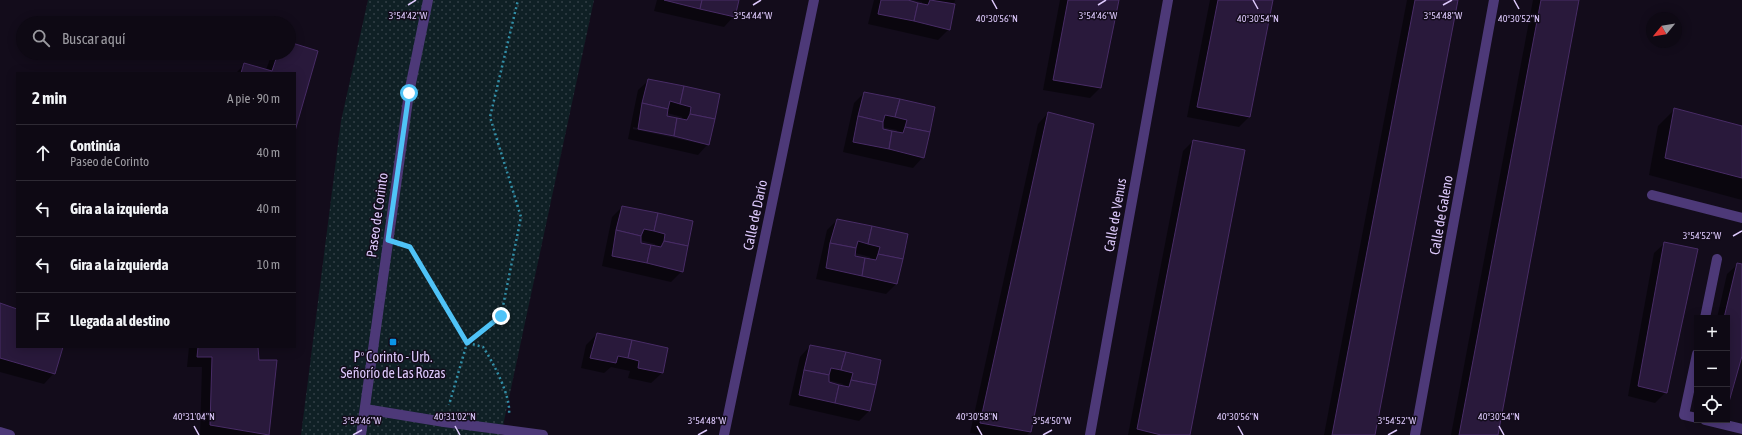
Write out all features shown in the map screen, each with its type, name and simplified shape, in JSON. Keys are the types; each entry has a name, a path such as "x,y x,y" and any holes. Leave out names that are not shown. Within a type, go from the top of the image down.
{"street":[{"name":"Paseo de Corinto","path":"361,435 409,93 428,0"},
{"name":"Calle de Darío","path":"724,435 814,0"},
{"name":"Calle de Venus","path":"1090,435 1168,0"},
{"name":"Calle de Galeno","path":"1415,435 1494,0"},
{"path":"1652,195 1742,218"},
{"path":"1706,315 1717,259"},
{"path":"1694,368 1684,415 1694,417"},
{"path":"365,409 444,422 543,435"},
{"path":"1717,423 1742,429"},
{"path":"0,432 10,435"}],"path":[{"path":"444,422 467,343 501,316 521,217 490,117 518,0"},
{"path":"388,240 410,247 467,343 483,347 493,362 502,382 509,409 506,430"}],"shaded area":[{"path":"368,0 594,0 501,435 301,435 341,121"}],"building":[{"path":"664,0 702,0 700,9"},
{"path":"702,0 739,0 735,17 700,9"},
{"path":"881,0 908,0 918,3 914,21 878,14"},
{"path":"930,0 955,4 950,30 914,21 918,3 928,5"},
{"path":"1068,0 1119,0 1101,88 1053,80"},
{"path":"1218,0 1273,0 1250,117 1197,107"},
{"path":"1415,0 1458,0 1375,435 1332,435"},
{"path":"1541,0 1579,0 1498,435 1459,435"},
{"path":"296,44 318,51 296,128 296,72 241,72 244,63 272,71 276,60 296,60"},
{"path":"648,79 684,86 680,104 670,101 668,109 642,103"},
{"path":"684,86 720,94 715,119 690,114 691,107 680,104"},
{"path":"864,92 900,99 895,117 885,115 883,122 858,116"},
{"path":"900,99 935,107 930,132 905,127 907,120 895,117"},
{"path":"642,103 668,109 667,116 677,118 674,136 638,129"},
{"path":"1674,108 1742,126 1742,178 1665,158"},
{"path":"1048,112 1094,124 1031,432 980,423"},
{"path":"690,114 715,119 709,145 674,136 677,118 687,120"},
{"path":"858,116 883,122 883,129 892,131 889,149 853,142"},
{"path":"905,127 930,132 924,158 889,149 892,131 903,133"},
{"path":"1193,140 1245,150 1190,435 1161,435 1137,429"},
{"path":"622,206 658,213 654,231 644,229 641,236 616,230"},
{"path":"658,213 693,221 688,246 664,241 665,234 654,231"},
{"path":"837,219 872,226 868,244 858,241 856,248 830,243"},
{"path":"872,226 908,234 903,259 878,254 880,247 868,244"},
{"path":"616,230 641,236 641,243 651,245 647,263 612,256"},
{"path":"664,241 688,246 683,272 647,263 651,245 661,247"},
{"path":"1664,242 1698,249 1667,393 1638,386"},
{"path":"830,243 856,248 855,256 865,258 862,276 826,268"},
{"path":"878,254 903,259 897,284 862,276 865,258 876,260"},
{"path":"1737,263 1742,264 1742,356 1730,398 1730,315 1725,315"},
{"path":"0,303 16,309 16,348 63,348 55,374 0,358"},
{"path":"597,333 632,340 628,358 618,356 616,363 590,358"},
{"path":"632,340 668,348 663,373 638,368 639,361 628,358"},
{"path":"810,345 846,352 841,370 831,368 829,375 804,370"},
{"path":"198,348 258,348 259,360 277,360 269,435 210,425 212,357 197,357"},
{"path":"846,352 881,360 876,385 851,380 853,373 841,370"},
{"path":"804,370 829,375 829,382 839,385 835,403 799,395"},
{"path":"851,380 876,385 870,411 835,403 839,385 849,387"}],"place":[{"name":"Pº Corinto - Urb. Señorío de Las Rozas","path":"393,342"}],"route":[{"path":"409,93 388,240 410,247 467,343 501,316"}]}
